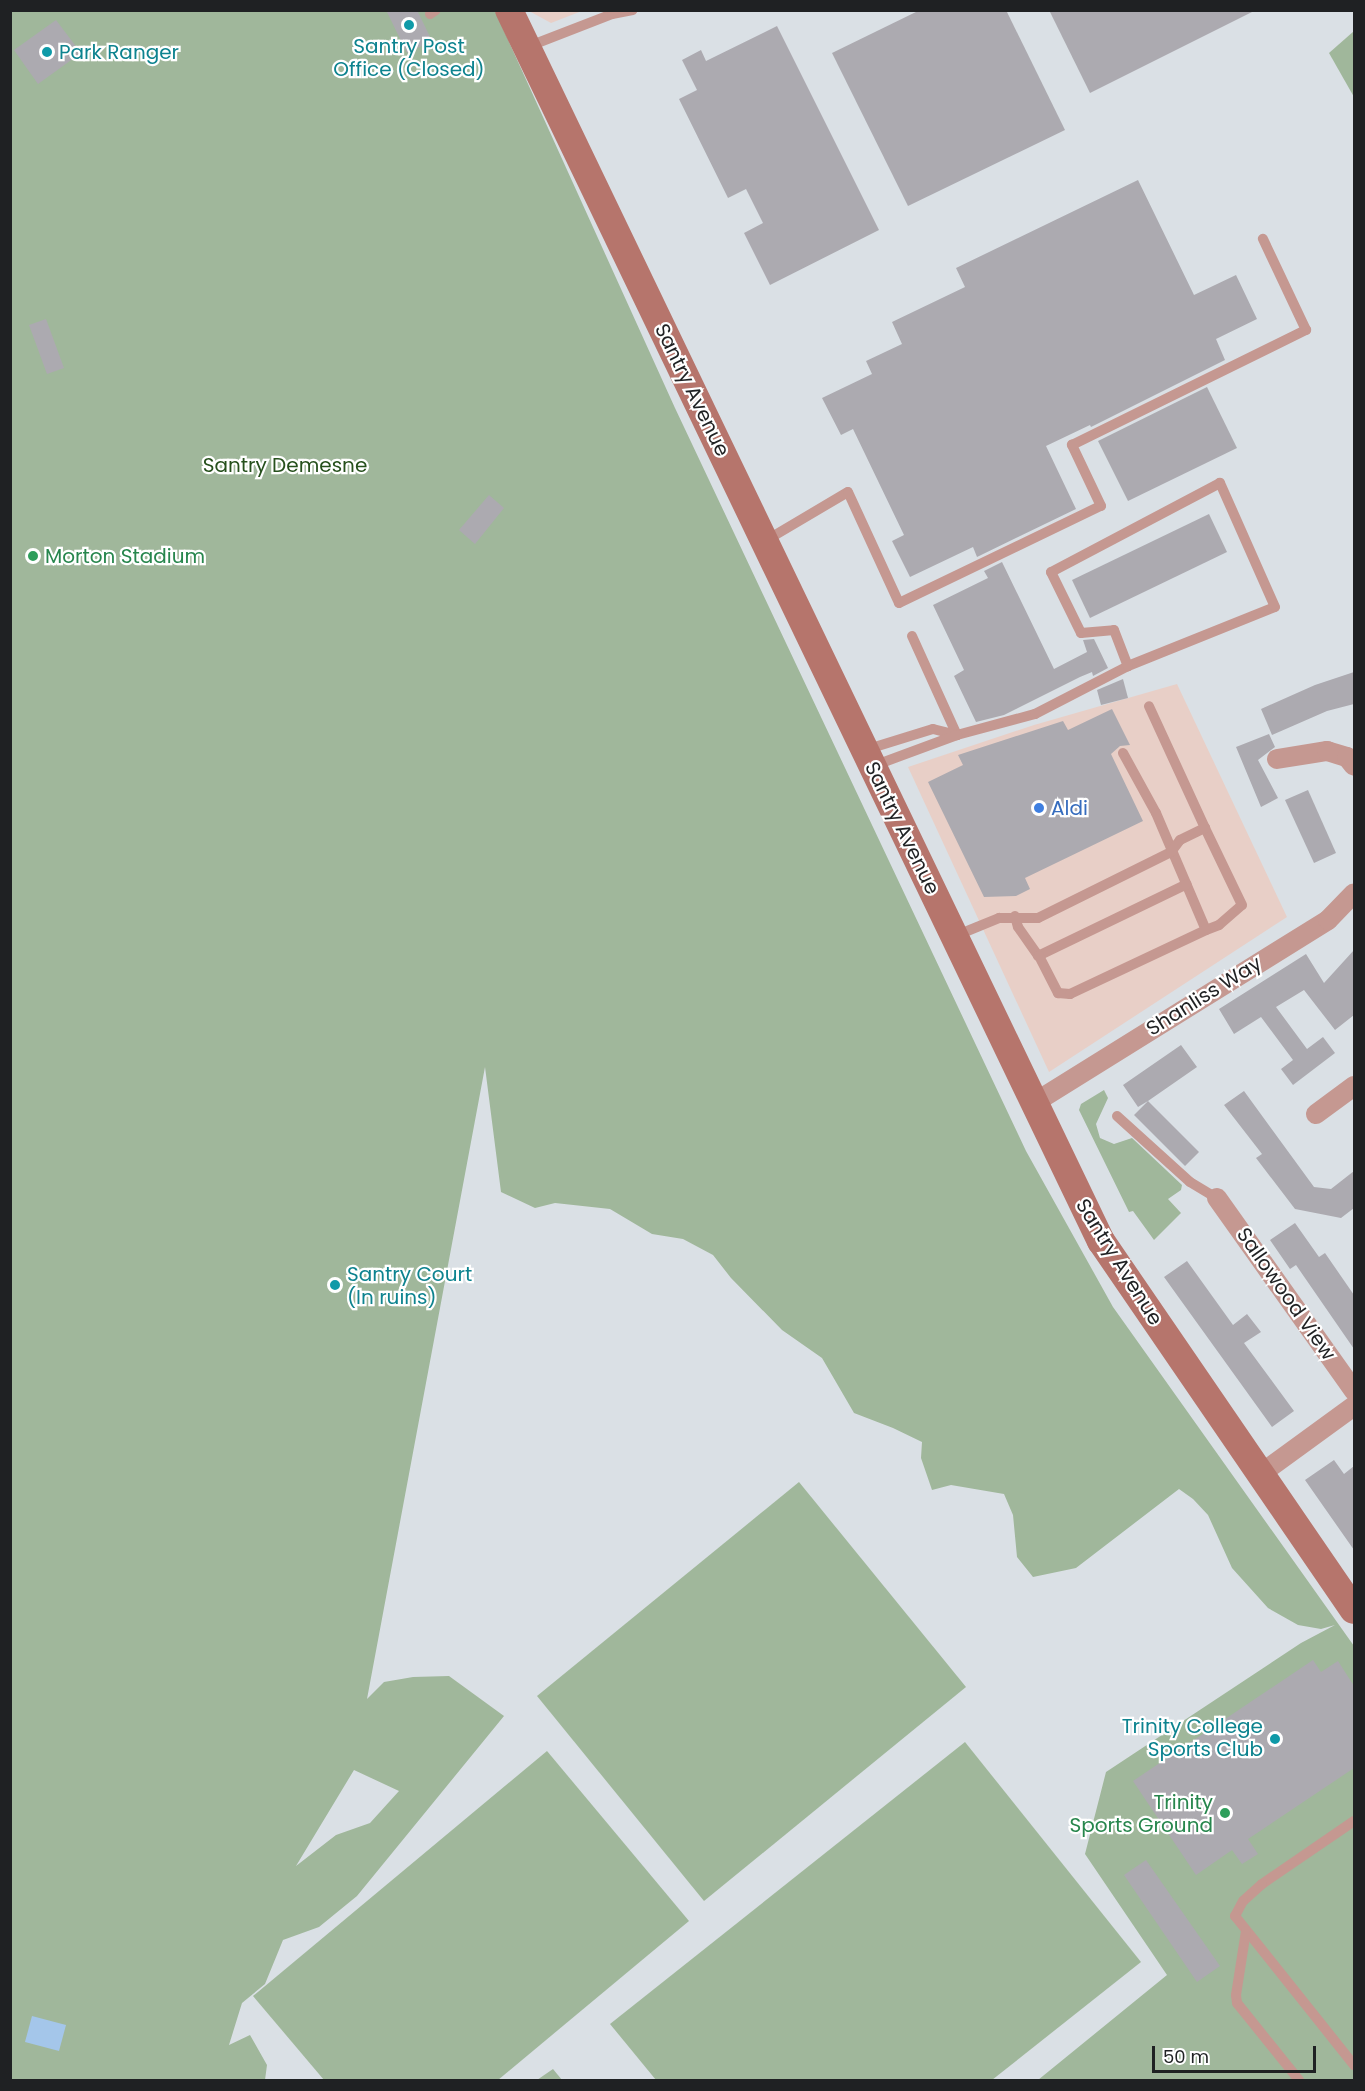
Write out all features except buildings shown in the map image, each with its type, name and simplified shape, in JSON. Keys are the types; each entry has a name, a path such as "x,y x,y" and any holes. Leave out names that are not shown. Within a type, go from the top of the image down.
{"main road":[{"name":"Santry Avenue","path":"509,10 954,936 1042,1098 1101,1241 1354,1610"}],"street":[{"path":"1277,759 1327,751 1347,757 1354,766"},
{"name":"Shanliss Way","path":"1042,1098 1328,920 1354,893"},
{"path":"1316,1114 1354,1086"},
{"name":"Sallowood View","path":"1217,1198 1354,1391"},
{"path":"1262,1473 1354,1406"}],"lane":[{"path":"527,47 612,14 633,10"},
{"path":"765,541 848,492 899,603 1101,506 1072,446 1306,330 1263,239"},
{"path":"869,758 1035,714 1128,666 1275,607 1220,483 1051,572 1081,633 1114,630 1128,666"},
{"path":"912,636 957,735"},
{"path":"1015,916 1018,927 1039,956 1059,993 1070,994 1219,925 1242,904 1149,706"},
{"path":"869,758 933,729 957,735"},
{"path":"1123,753 1156,813 1206,930"},
{"path":"954,936 999,918 1015,916 1038,918 1171,852 1180,840 1205,828"},
{"path":"1039,956 1187,884"},
{"path":"1117,1116 1190,1182 1217,1198"},
{"path":"1354,1821 1255,1890 1238,1909 1235,1916 1354,2065"},
{"path":"1246,1930 1236,1995 1237,2003 1299,2080"}],"shaded area":[{"path":"529,10 582,11 551,23"},
{"path":"1177,684 1287,917 1049,1072 908,767 1034,725"}],"green space":[{"name":"Santry Demesne","path":"11,11 495,11 675,408 1026,1151 1113,1307 1354,1646 1354,2080 1038,2080 1167,1975 1085,1854 1106,1772 1301,1643 1335,1625 1321,1629 1298,1625 1268,1608 1232,1568 1208,1515 1193,1499 1179,1489 1076,1568 1033,1577 1017,1557 1013,1515 1004,1494 951,1485 932,1490 921,1458 922,1442 854,1413 822,1358 782,1330 731,1278 713,1255 683,1239 652,1234 610,1209 555,1203 535,1208 501,1192 485,1067 367,1699 384,1682 413,1677 449,1676 504,1716 357,1896 319,1927 283,1940 265,1984 242,2003 229,2045 250,2035 267,2065 265,2080 11,2080","holes":["354,1770 399,1791 370,1823 336,1835 296,1866"]},
{"path":"1354,31 1354,97 1329,53"},
{"path":"1104,1090 1108,1098 1096,1124 1100,1138 1114,1144 1132,1138 1182,1185 1181,1190 1168,1199 1181,1213 1154,1240 1133,1211 1129,1212 1079,1110 1081,1104"},
{"path":"799,1482 966,1687 704,1901 537,1696"},
{"path":"965,1742 1141,1962 992,2080 656,2080 610,2024"},
{"path":"547,1751 689,1921 498,2080 324,2080 253,1996"},
{"path":"553,2069 562,2080 537,2080"}],"water":[{"path":"32,2016 66,2025 59,2051 25,2042"}],"place":[{"name":"Santry Post Office (Closed)","path":"409,25"},
{"name":"Park Ranger","path":"47,52"},
{"name":"Morton Stadium","path":"33,556"},
{"name":"Aldi","path":"1039,808"},
{"name":"Santry Court (In ruins)","path":"335,1285"},
{"name":"Trinity College Sports Club","path":"1275,1739"},
{"name":"Trinity Sports Ground","path":"1225,1813"}]}
